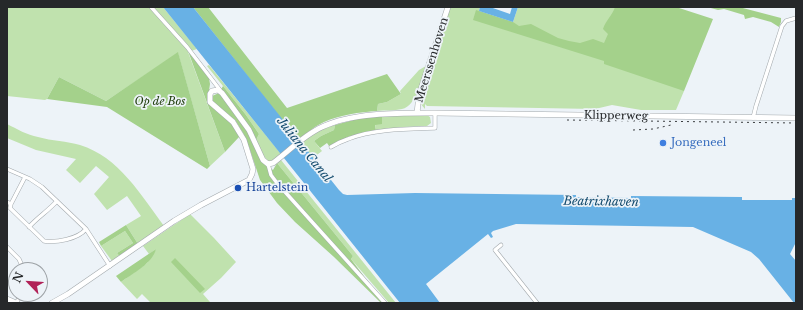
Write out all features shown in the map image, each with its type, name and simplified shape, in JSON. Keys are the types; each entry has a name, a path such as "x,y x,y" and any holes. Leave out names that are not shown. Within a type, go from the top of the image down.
{"street":[{"path":"150,7 187,47 249,130 263,160 268,164 271,175 276,183 386,303"},
{"name":"Meerssenhoven","path":"417,113 419,94 448,7"},
{"path":"753,118 782,26 786,21 796,18"},
{"path":"52,303 61,299 174,221 252,177 252,163 238,128 210,102 212,91 220,90"},
{"path":"331,147 348,139 362,135 401,129 435,128 435,113"},
{"name":"Klipperweg","path":"268,164 273,163 303,139 322,127 335,122 376,115 435,113 796,118"},
{"path":"7,169 40,185 57,201 86,230 110,266"},
{"path":"25,177 9,203 10,208 42,240 47,242 74,238 86,230"},
{"path":"29,227 37,217 48,211 57,201"},
{"path":"501,245 495,250 537,303"},
{"path":"7,247 20,262"}],"green space":[{"path":"7,7 163,7 197,49 188,52 225,152 210,166 178,53 106,101 59,77 45,100 7,96"},
{"path":"193,7 208,7 287,108 387,74 401,94 387,102 378,104 377,111 350,114 324,122 298,140"},
{"path":"449,7 480,7 479,11 513,22 518,7 665,7 684,91 676,110 641,110 612,105 595,109 427,106 425,104 425,109 420,103 420,97"},
{"path":"615,7 676,7 713,19 684,91 604,64 604,61 473,20 476,10 513,22 519,26 531,24 558,38 569,41 580,43 593,39 604,43 608,34 603,29"},
{"path":"707,7 739,7 781,18 781,22 779,27 771,22 753,17 745,19 744,15 724,9 718,10"},
{"path":"188,51 209,78 210,84 208,98 234,126 240,136 225,152"},
{"name":"Op de Bos","path":"178,52 210,166 207,169 107,107 47,99 59,77 106,101"},
{"path":"209,65 281,154 270,162 263,155 256,140 259,134 246,115 207,66"},
{"path":"426,66 418,91 407,107 399,110 377,111 378,104 387,102 401,94 400,91 419,70"},
{"path":"223,86 259,134 256,140 262,162 273,170 277,163 353,256 351,259 384,303 381,303 334,257 295,222 277,203 260,180 249,147 235,120 213,103 212,96 219,93"},
{"path":"427,115 430,117 431,123 427,126 403,127 376,131 375,124 382,123 382,116"},
{"path":"382,116 382,124 375,125 376,131 348,137 329,146 327,143 320,148 314,141 334,130 335,125 361,118"},
{"path":"7,124 22,132 34,136 80,145 106,158 128,178 164,226 138,244 126,225 141,216 127,196 107,210 94,194 109,177 96,166 80,183 66,170 76,159 36,150 7,138"},
{"path":"335,125 334,130 314,141 322,151 313,158 301,143 319,130"},
{"path":"281,160 396,303 389,303 351,259 353,256 277,163"},
{"path":"190,214 236,262 203,294 210,302 209,303 151,303 142,294 137,299 121,282 147,263 156,249 149,254 143,246"},
{"path":"126,225 138,244 120,257 117,253 133,243 125,231 101,246 99,242"},
{"path":"125,231 133,243 117,253 120,257 112,261 101,246"},
{"path":"156,249 151,259 136,272 121,282 116,276"},
{"path":"175,258 205,289 200,293 171,262"}],"water":[{"path":"163,7 193,7 343,194 415,193 576,195 576,197 631,198 631,196 742,197 742,200 792,200 792,198 796,198 796,242 790,254 796,261 796,303 794,303 759,259 751,252 693,227 516,224 493,231 491,233 493,237 491,238 488,234 426,284 440,303 400,303"},
{"path":"480,7 490,7 510,14 512,7 518,7 513,22 479,11"}],"railway":[{"path":"567,120 796,123"},
{"path":"633,130 653,129 671,125"}],"place":[{"name":"Jongeneel","path":"663,143"},
{"name":"Hartelstein","path":"238,188"}],"water label":[{"name":"Juliana Canal","path":"304,150"},
{"name":"Beatrixhaven","path":"601,202"}]}
